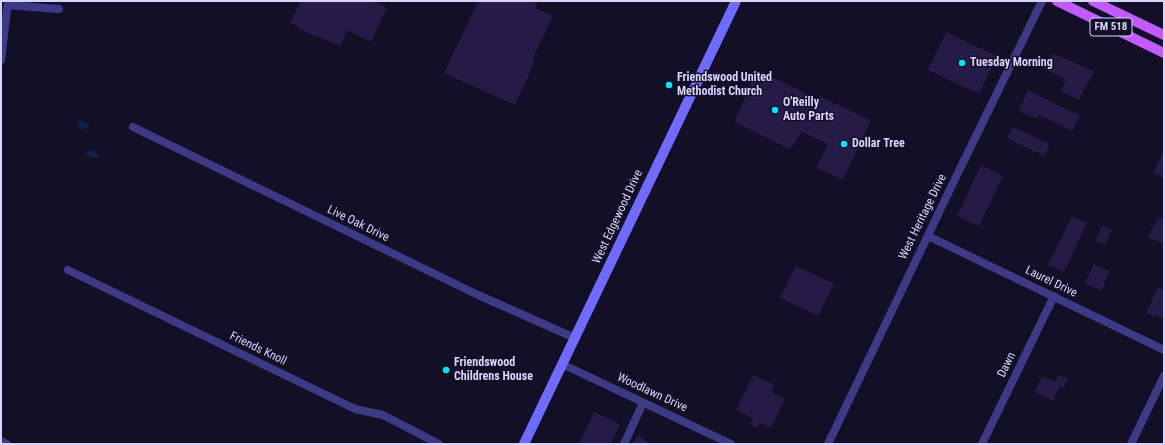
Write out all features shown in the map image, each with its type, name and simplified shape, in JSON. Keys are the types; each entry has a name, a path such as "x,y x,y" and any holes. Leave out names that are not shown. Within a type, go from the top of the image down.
{"main road":[{"name":"West Edgewood Drive","path":"524,444 736,1"},
{"name":"FM 518","path":"1057,1 1164,53"},
{"name":"FM 518","path":"1094,1 1164,35"}],"street":[{"name":"West Heritage Drive","path":"828,444 1042,1"},
{"path":"1,60 8,3 59,9"},
{"name":"Live Oak Drive","path":"133,127 478,295 575,338"},
{"name":"Laurel Drive","path":"928,236 1164,350"},
{"name":"Friends Knoll","path":"68,270 355,409 383,415 439,444"},
{"name":"Dawn","path":"982,444 1054,296"},
{"name":"Woodlawn Drive","path":"562,364 643,402 713,440 731,444"},
{"path":"1131,444 1164,376"},
{"path":"624,444 643,402"},
{"path":"1,441 7,444"}],"water":[{"path":"80,120 89,124 88,128 81,130 77,123"},
{"path":"88,150 96,151 98,157 87,156 86,153"}],"building":[{"path":"301,1 373,1 387,8 371,42 347,30 340,46 319,37 318,38 290,23"},
{"path":"478,1 538,1 535,8 553,16 532,60 535,61 515,105 444,73"},
{"name":"Tuesday Morning","path":"946,32 997,56 979,94 928,70"},
{"path":"1052,53 1094,71 1079,100 1061,91 1066,80 1044,69"},
{"path":"757,70 818,99 819,96 871,120 843,180 816,168 828,144 802,132 790,149 734,122"},
{"path":"1028,90 1080,116 1072,131 1039,115 1037,119 1019,111"},
{"path":"1013,127 1050,144 1044,156 1007,138"},
{"path":"1164,150 1164,178 1153,173"},
{"path":"981,165 1003,176 979,226 957,216"},
{"path":"1072,216 1087,223 1064,272 1048,265"},
{"path":"1158,217 1164,220 1164,244 1148,237"},
{"path":"1102,226 1112,230 1105,245 1095,241"},
{"path":"1094,264 1110,271 1101,291 1085,283"},
{"path":"796,266 834,284 818,316 780,298"},
{"path":"1158,287 1164,290 1164,319 1146,313"},
{"path":"753,375 775,385 771,392 785,399 771,428 760,423 757,428 750,424 753,418 736,410"},
{"path":"1059,375 1068,379 1064,388 1060,386 1053,401 1034,392 1043,376 1055,382"},
{"path":"594,412 620,424 611,444 579,444"},
{"path":"639,435 650,444 631,444"}],"place":[{"name":"Tuesday Morning","path":"962,63"},
{"name":"Friendswood United Methodist Church","path":"669,85"},
{"name":"O'Reilly Auto Parts","path":"775,110"},
{"name":"Dollar Tree","path":"844,144"},
{"name":"Friendswood Childrens House","path":"446,370"}]}
